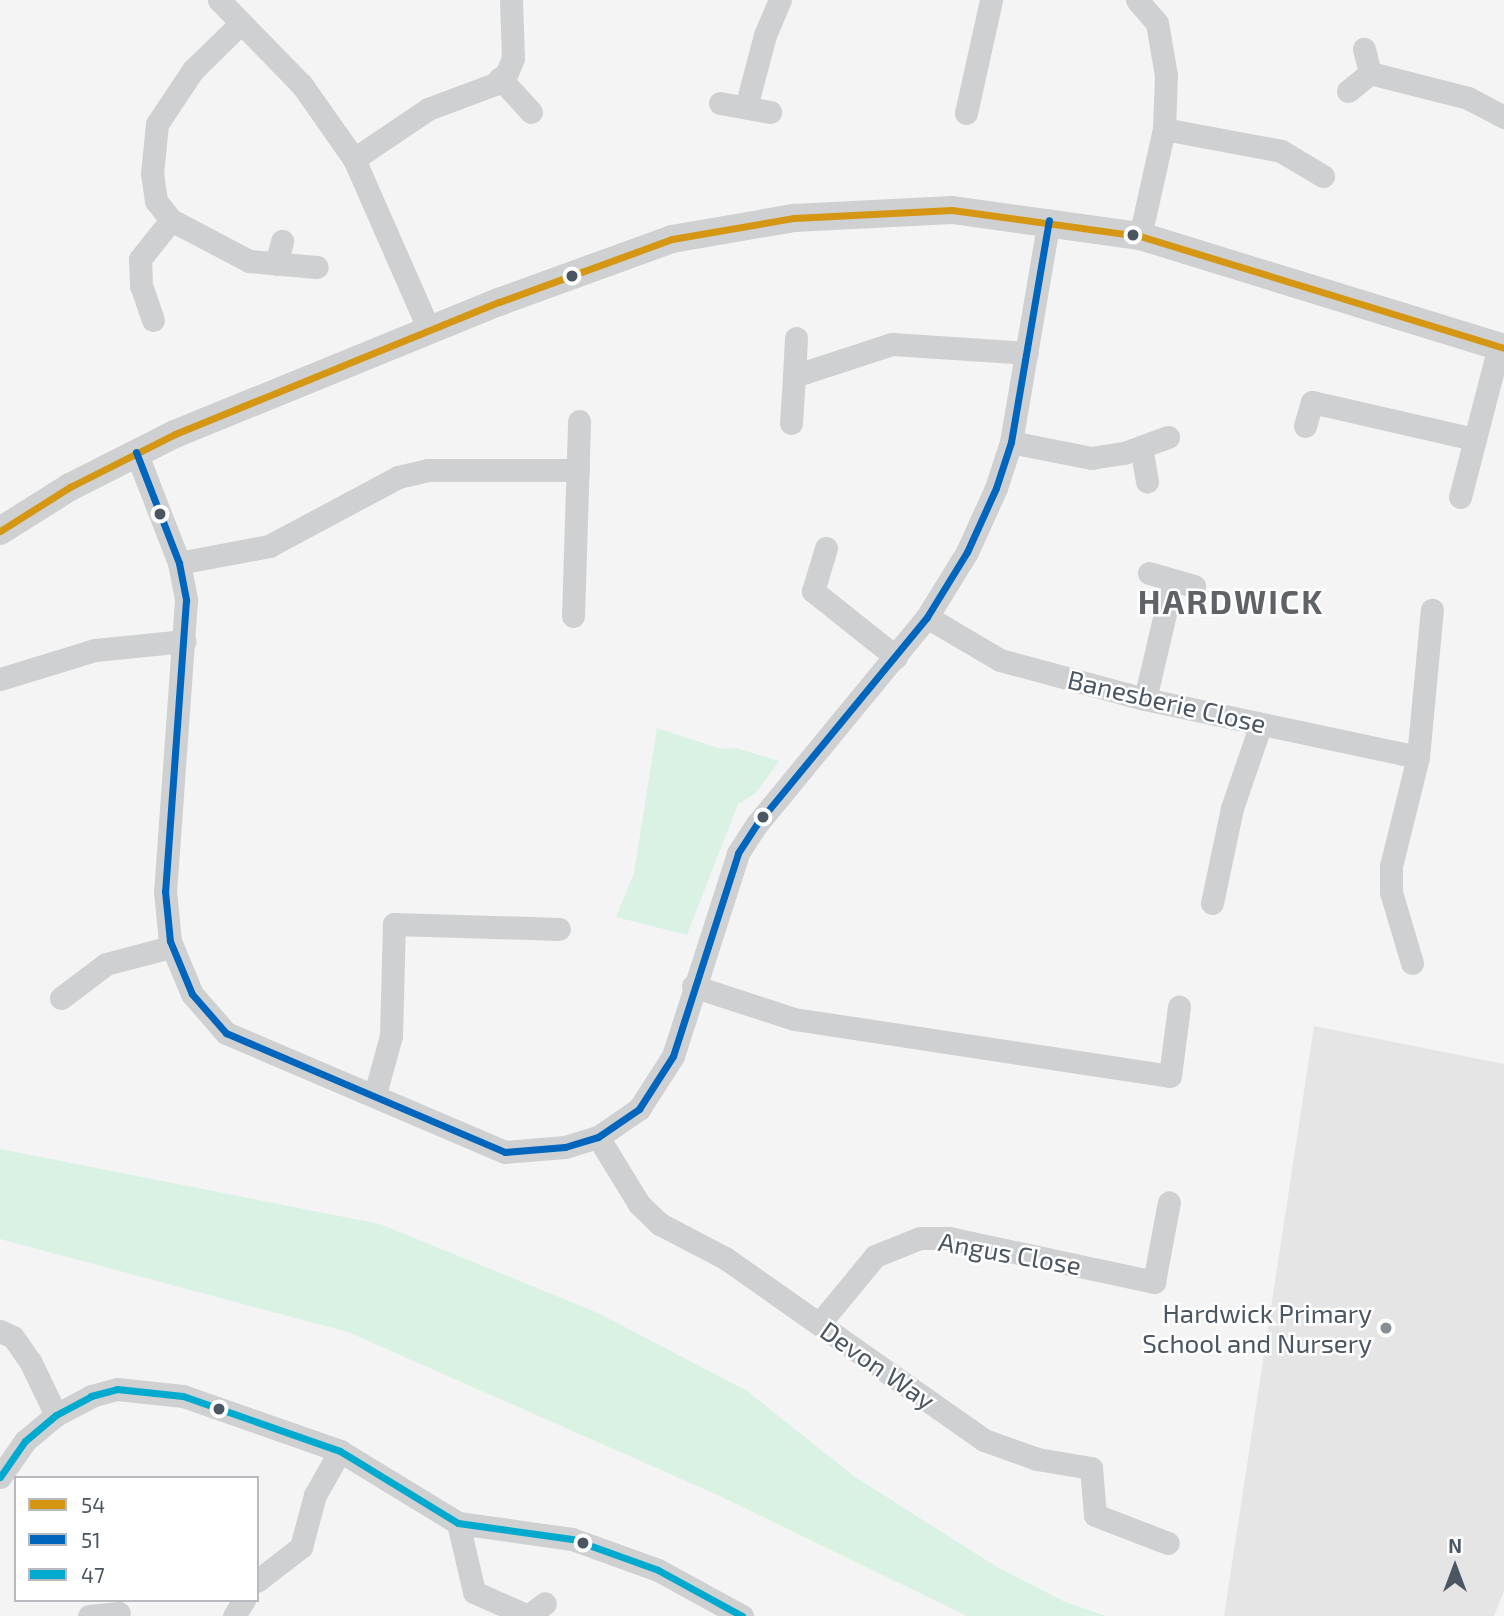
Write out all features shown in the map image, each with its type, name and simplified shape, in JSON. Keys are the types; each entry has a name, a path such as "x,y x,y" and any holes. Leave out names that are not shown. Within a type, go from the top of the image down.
{"street":[{"path":"219,0 302,85 354,159 429,330"},
{"path":"354,159 428,109 500,78 513,58 511,0"},
{"path":"746,107 765,34 780,0"},
{"path":"966,113 991,0"},
{"path":"1136,0 1157,23 1164,44 1164,129 1140,236"},
{"path":"241,23 193,70 157,124 151,151 156,201 171,220 249,261 317,267"},
{"path":"1364,49 1370,73"},
{"path":"1348,91 1370,73"},
{"path":"1370,73 1468,98 1504,117"},
{"path":"500,78 531,112"},
{"path":"720,103 770,112"},
{"path":"1164,129 1281,151 1324,176"},
{"path":"0,531 136,452 429,330 619,255 721,229 865,212 952,210 1049,220 1140,236 1502,347 1474,439 1460,497"},
{"path":"153,320 141,286 140,259 171,220"},
{"path":"136,452 179,563 186,600 164,891 172,947 192,994 226,1034 375,1094 505,1152 540,1152 598,1137 639,1109 673,1056 693,986 738,853 757,824 927,617 967,552 1011,442 1049,220"},
{"path":"276,264 282,241"},
{"path":"791,423 796,338"},
{"path":"794,376 892,344 1027,353"},
{"path":"1305,426 1312,402 1474,439"},
{"path":"573,616 579,421"},
{"path":"1011,442 1091,458 1168,438"},
{"path":"1141,447 1147,481"},
{"path":"179,563 269,545 312,527 398,477 428,470 578,470"},
{"path":"826,548 813,591 896,657"},
{"path":"1145,699 1183,583 1149,573"},
{"path":"1412,963 1391,892 1391,866 1418,757 1432,610"},
{"name":"Banesberie Close","path":"927,617 1000,660 1145,699 1418,757"},
{"path":"0,679 95,650 185,641"},
{"path":"1212,903 1232,808 1261,724"},
{"path":"375,1094 391,1036 394,924 559,929"},
{"path":"61,998 106,964 172,947"},
{"path":"693,986 794,1018 1170,1076 1179,1007"},
{"name":"Devon Way","path":"598,1137 639,1204 660,1224 725,1258 999,1448 1091,1468 1095,1515 1168,1544"},
{"name":"Angus Close","path":"819,1324 875,1256 920,1238 949,1238 1154,1282 1169,1202"},
{"path":"0,1331 13,1337 30,1361 56,1415"},
{"path":"0,1477 25,1441 56,1415 91,1396 117,1389 142,1389 183,1396 341,1451 458,1522 572,1539 658,1570 742,1616"},
{"path":"259,1579 300,1547 315,1495 341,1451"},
{"path":"458,1522 474,1592 536,1609"},
{"path":"89,1616 119,1613"}],"shaded area":[{"name":"Hardwick Primary School and Nursery","path":"1314,1026 1504,1064 1504,1591 1494,1616 1224,1616"}],"green space":[{"path":"657,728 721,749 736,748 779,761 756,793 738,804 687,935 616,917 634,873"},
{"path":"0,1149 380,1224 598,1313 747,1391 855,1477 997,1567 1065,1602 1106,1616 967,1616 720,1496 348,1332 0,1239"}],"transit line":[{"name":"54","path":"0,531 70,487 175,434 499,302 672,239 794,218 952,210 1140,236 1504,348"},
{"name":"51","path":"136,452 179,563 186,600 165,891 170,941 192,994 226,1033 505,1152 565,1147 598,1137 639,1109 673,1056 738,853 757,824 927,617 967,552 996,488 1011,442 1049,220"},
{"name":"47","path":"0,1477 25,1441 56,1415 91,1396 117,1389 183,1396 340,1451 458,1523 572,1539 658,1570 742,1616"}],"place":[{"name":"Hardwick Primary School and Nursery","path":"1386,1328"}],"district":[{"name":"HARDWICK","path":"1231,602"}]}
